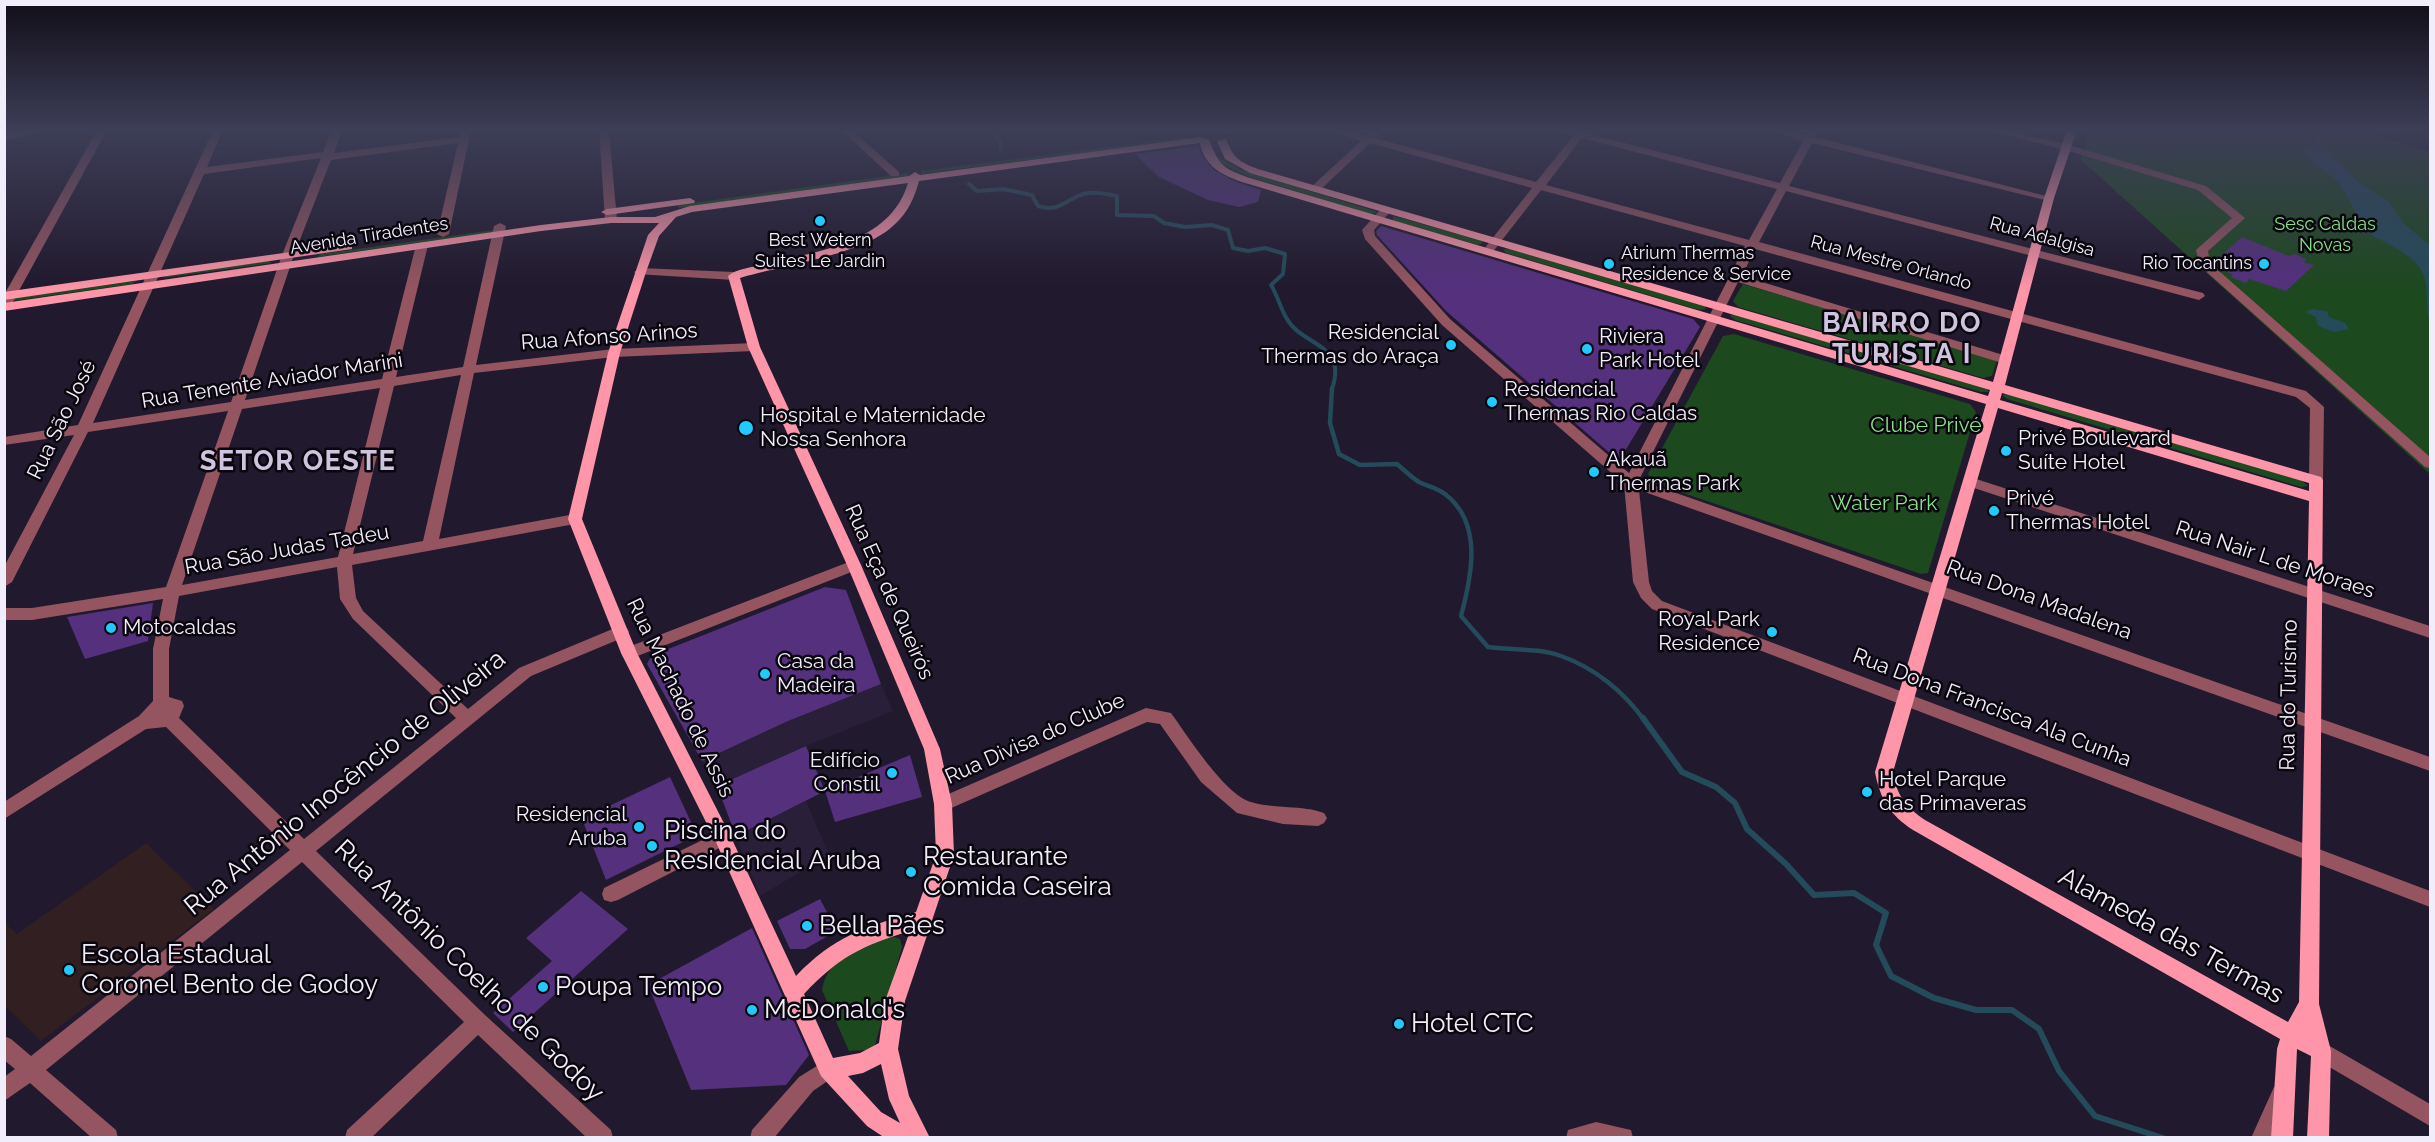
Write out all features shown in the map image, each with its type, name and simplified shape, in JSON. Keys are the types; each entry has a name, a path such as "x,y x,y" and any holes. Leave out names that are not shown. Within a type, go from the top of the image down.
{"main road":[{"name":"Avenida Tiradentes","path":"612,216 656,220 672,209 836,183"},
{"name":"Avenida Tiradentes","path":"286,261 443,234 499,230 612,216 650,206 690,209 865,183"},
{"path":"734,276 824,251 880,231 897,217 912,183"},
{"path":"1259,183 1721,306 2316,480"},
{"path":"1297,183 1382,215"},
{"path":"1905,698 1994,402 2054,183"},
{"path":"650,206 641,214 641,220 654,235"},
{"path":"575,519 614,352 654,235 672,209"},
{"name":"Avenida Tiradentes","path":"6,302 286,261 422,245 499,230"},
{"path":"1492,246 1714,319 2316,498"},
{"name":"Rua Eça de Queirós","path":"734,276 754,347 854,566 932,749 943,804 945,855 895,1001 888,1049 899,1099 920,1137"},
{"name":"Rua do Turismo","path":"2316,480 2309,1004 2321,1052 2318,1137"},
{"name":"Rua Machado de Assis","path":"575,519 629,653 723,838 828,1069 874,1119 906,1137"},
{"name":"Alameda das Termas","path":"1905,698 1884,772 1888,798 1899,812 2321,1052"},
{"path":"793,992 821,963 864,936 924,918"},
{"name":"Rua do Turismo","path":"2282,1137 2287,1049 2292,1034 2309,1004"},
{"path":"828,1069 862,1063 888,1049"}],"street":[{"path":"6,302 72,183"},
{"name":"Rua São José","path":"4,582 83,430 193,183"},
{"path":"4,812 148,719 150,712 165,711 161,649 172,592 286,261 317,183"},
{"path":"443,234 455,183"},
{"path":"609,183 612,216"},
{"path":"1315,189 1321,183"},
{"name":"Rua Mestre Orlando","path":"1530,183 2301,394"},
{"path":"1492,246 1542,183"},
{"name":"Rua Adalgisa","path":"1767,183 2199,296"},
{"path":"1382,215 1368,230 1369,237 1446,322 1631,482 1752,244 1786,183"},
{"path":"1994,183 2049,198"},
{"path":"2186,183 2202,188 2239,218 2202,250 2204,264 2430,464"},
{"path":"430,544 499,230"},
{"path":"422,245 386,382 344,562 348,599 358,615 467,718"},
{"path":"640,272 734,276"},
{"path":"1736,278 2006,360"},
{"name":"Rua Afonso Arinos","path":"467,370 614,352 754,347"},
{"name":"Rua Tenente Aviador Marini","path":"4,441 236,408 467,370"},
{"name":"Rua do Turismo","path":"2301,394 2317,407 2316,480"},
{"name":"Rua Dona Madalena","path":"1631,482 1937,588 2430,764"},
{"name":"Rua Dona Francisca Ala Cunha","path":"1631,482 1641,582 1646,594 1657,605 2430,899"},
{"name":"Rua Nair L de Moraes","path":"1970,482 2430,632"},
{"name":"Rua São Judas Tadeu","path":"4,615 32,614 172,592 575,519"},
{"path":"629,653 854,566"},
{"name":"Rua Antônio Inocêncio de Oliveira","path":"4,1091 525,672 621,632"},
{"name":"Rua Antônio Coelho de Godoy","path":"165,711 478,1022 603,1137"},
{"name":"Rua Divisa do Clube","path":"943,804 1146,715 1165,718 1207,777 1244,808 1283,816 1318,818"},
{"path":"611,894 723,838"},
{"path":"355,1137 478,1022"},
{"path":"4,1046 108,1137"},
{"name":"Alameda das Termas","path":"2321,1052 2430,1116"},
{"path":"760,1137 806,1084 828,1069"},
{"path":"2261,1137 2283,1089"},
{"path":"1576,1137 1596,1133 1623,1137"}],"shaded area":[{"path":"881,684 893,711 806,746 717,786 702,761 788,721"},
{"path":"806,801 829,855 760,896 736,836"},
{"name":"Escola Estadual Coronel Bento de Godoy","path":"146,843 214,909 41,1041 5,1006 5,923 17,934"}],"green space":[{"path":"834,183 857,183 679,208 678,205"},
{"path":"1271,183 1284,183 1378,212 1371,214"},
{"name":"Sesc Caldas Novas","path":"2107,183 2430,183 2430,474"},
{"path":"1393,216 1480,240 1483,243 1478,245 1393,221"},
{"path":"494,230 494,232 317,257 321,254"},
{"path":"1503,249 1510,249 1705,306 1706,309 1699,310 1506,253"},
{"path":"269,261 272,263 163,278 167,276"},
{"path":"137,281 132,284 12,301 13,298"},
{"path":"1743,284 1997,360 1992,376 1983,378 1738,307 1733,301"},
{"path":"1732,314 1987,389 1989,392 1981,392 1735,320 1730,316"},
{"name":"Water Park","path":"1734,334 1970,404 1976,412 1928,573 1921,574 1654,483 1648,474 1723,336"},
{"path":"2009,394 2301,480 2308,486 2301,487 2007,399 2002,395"},
{"path":"891,936 900,939 902,947 875,1045 867,1050 849,1051 822,990 825,978 831,968 848,954"}],"water":[{"path":"2339,183 2360,183 2389,202 2404,224 2430,245 2430,323 2424,276 2419,267 2396,248 2360,228 2353,208"},
{"path":"2312,309 2327,311 2329,317 2345,323 2349,329 2334,332 2318,326 2316,317 2306,312"}],"building":[{"path":"1172,183 1241,183 1261,190 1258,202 1239,207 1208,200"},
{"name":"Riviera Park Hotel","path":"1381,226 1693,319 1700,327 1619,461 1446,311 1377,235 1376,231"},
{"name":"Rio Tocantins","path":"2242,237 2289,256 2295,254 2306,259 2304,263 2314,265 2286,291 2249,279 2246,283 2231,277 2233,275 2219,268 2222,265 2214,262"},
{"name":"Casa da Madeira","path":"825,587 846,590 881,684 788,721 702,761 647,664 649,660 653,655"},
{"name":"Motocaldas","path":"153,603 148,641 85,659 67,617"},
{"path":"806,746 825,791 736,836 717,786"},
{"name":"Edifício Constil","path":"910,755 922,797 835,822 825,791"},
{"name":"Residencial Aruba","path":"670,777 697,835 606,880 582,819"},
{"name":"Poupa Tempo","path":"581,891 628,929 513,1032 493,1013 552,961 526,938"},
{"name":"Bella Pães","path":"820,899 837,931 805,949 790,949 777,921"},
{"name":"McDonald's","path":"752,928 809,1055 786,1085 691,1090 648,985"}],"waterway":[{"path":"969,184 977,191 1003,189 1032,195 1038,206 1045,208 1060,206 1086,193 1117,196 1117,215 1154,216 1164,223 1185,227 1212,225 1228,230 1233,248 1248,251 1265,248 1285,254 1283,274 1271,285 1287,319 1294,328 1321,347 1334,362 1335,374 1332,389"},
{"path":"1332,388 1330,423 1339,454 1360,465 1397,464 1419,482 1445,494 1457,506 1470,535 1471,550 1471,567 1461,616 1488,647 1544,652 1574,661 1608,682 1644,720"},
{"path":"1643,718 1682,772 1716,787 1735,803 1747,829 1786,864 1814,895 1854,893 1886,913 1876,945 1891,976 1934,998 1976,1010 2012,1010 2039,1029 2059,1071 2095,1116 2163,1138"}],"place":[{"name":"Best Wetern Suites Le Jardin","path":"820,221"},
{"name":"Atrium Thermas Residence & Service","path":"1609,264"},
{"name":"Rio Tocantins","path":"2264,264"},
{"name":"Residencial Thermas do Araça","path":"1451,345"},
{"name":"Riviera Park Hotel","path":"1587,349"},
{"name":"Residencial Thermas Rio Caldas","path":"1492,402"},
{"name":"Hospital e Maternidade Nossa Senhora","path":"746,428"},
{"name":"Privé Boulevard Suíte Hotel","path":"2006,451"},
{"name":"Akauã Thermas Park","path":"1594,472"},
{"name":"Privé Thermas Hotel","path":"1994,511"},
{"name":"Motocaldas","path":"111,628"},
{"name":"Royal Park Residence","path":"1772,632"},
{"name":"Casa da Madeira","path":"765,674"},
{"name":"Edifício Constil","path":"892,773"},
{"name":"Hotel Parque das Primaveras","path":"1867,792"},
{"name":"Residencial Aruba","path":"639,827"},
{"name":"Piscina do Residencial Aruba","path":"652,846"},
{"name":"Restaurante Comida Caseira","path":"911,872"},
{"name":"Bella Pães","path":"807,926"},
{"name":"Escola Estadual Coronel Bento de Godoy","path":"69,970"},
{"name":"Poupa Tempo","path":"543,987"},
{"name":"McDonald's","path":"752,1010"},
{"name":"Hotel CTC","path":"1399,1024"}],"district":[{"name":"BAIRRO DO TURISTA I","path":"1902,340"},
{"name":"SETOR OESTE","path":"298,462"}],"park label":[{"name":"Clube Privé","path":"1926,426"}]}
